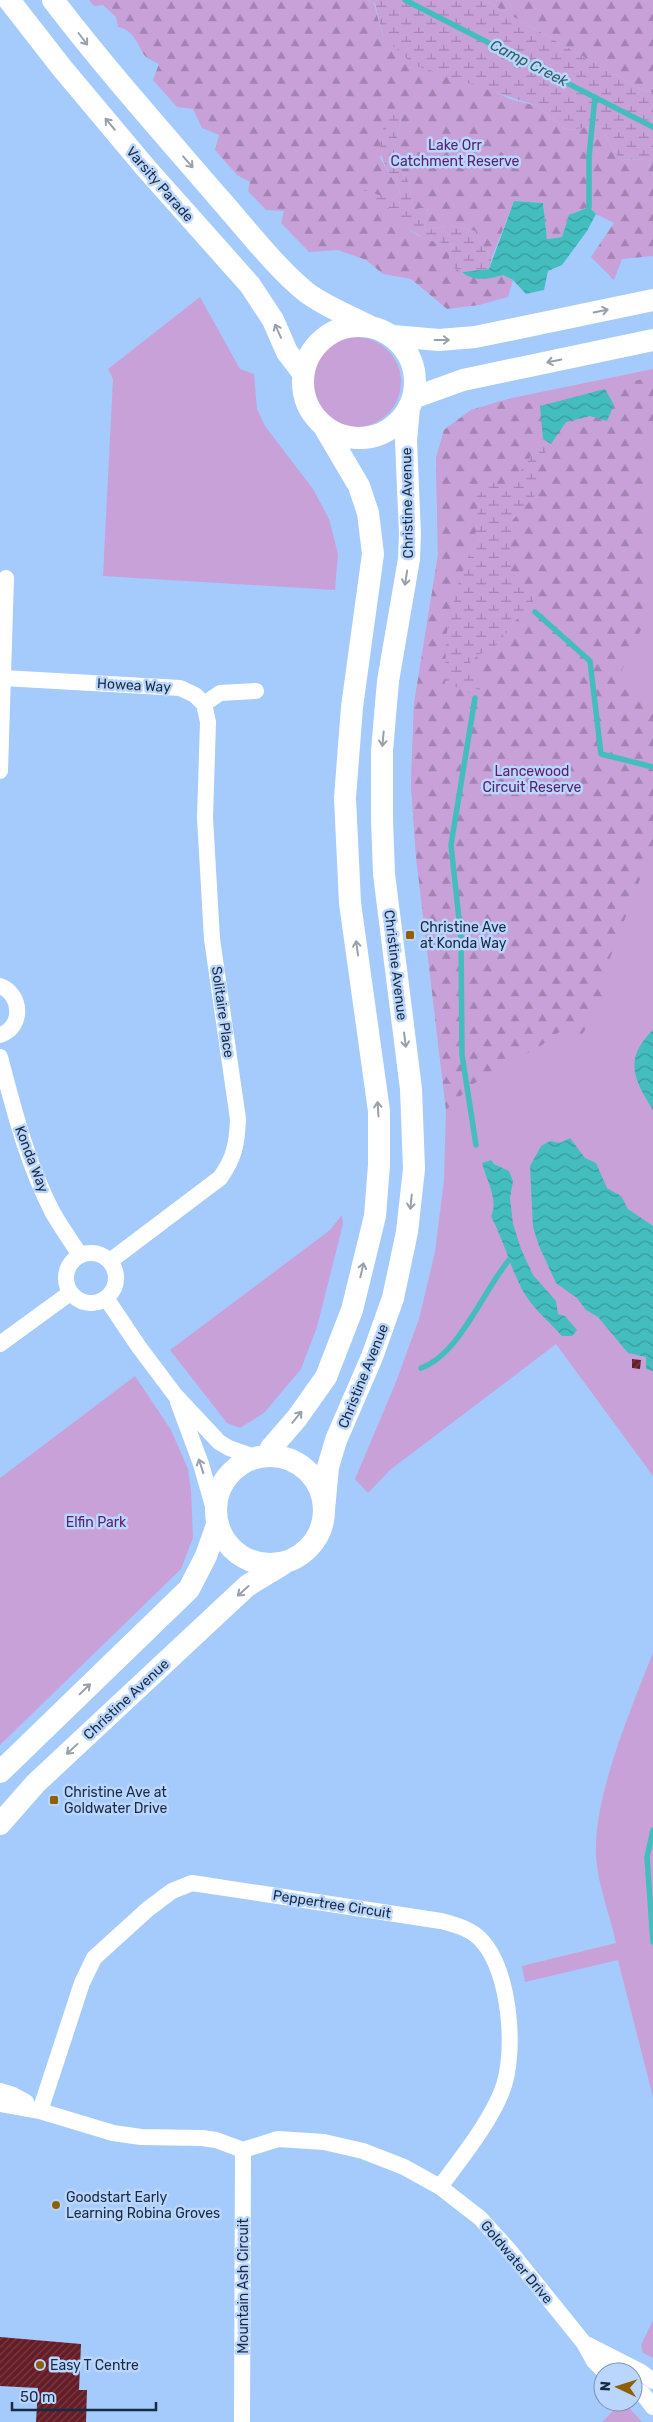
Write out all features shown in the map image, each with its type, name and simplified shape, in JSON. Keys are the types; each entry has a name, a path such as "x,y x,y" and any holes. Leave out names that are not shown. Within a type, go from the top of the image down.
{"main road":[{"path":"53,0 93,53 136,103 298,284 315,298 369,326 393,336 439,340 475,337 653,300"},
{"name":"Varsity Parade","path":"7,2 145,167 250,285 273,320 287,352 303,373"},
{"path":"0,1772 189,1589 206,1556 216,1519 217,1495 225,1478 238,1465 261,1456 271,1448 297,1418 326,1376 352,1310 374,1216 379,1165 379,1110 350,903 346,798 352,707 374,554 368,514 359,486 323,425 310,411 303,392 303,373 308,356 319,341 334,331 351,325 369,326"},
{"path":"323,425 337,434 354,438 370,437 386,431 399,421 411,403 415,381 413,364 405,349 393,336"},
{"path":"411,403 463,380 653,340"},
{"name":"Christine Avenue","path":"324,1510 328,1467 336,1440 372,1357 393,1298 407,1232 414,1170 411,1089 384,874 382,819 382,751 388,681 409,559 410,518 406,441 411,403"},
{"path":"216,1519 224,1540 235,1553 250,1562 266,1565 283,1564 305,1552 317,1538 323,1521 324,1510 321,1493 313,1477 301,1465 285,1458 261,1456"},
{"name":"Christine Avenue","path":"0,1824 36,1783 241,1592 283,1564"}],"street":[{"path":"0,771 6,578"},
{"name":"Howea Way","path":"3,678 180,688 195,695 204,704"},
{"path":"204,704 220,693 256,691"},
{"name":"Solitaire Place","path":"110,1261 220,1178 232,1162 237,1141 238,1119 212,939 205,818 208,722 204,704"},
{"path":"0,986 9,990 15,997 18,1014 10,1029 0,1035"},
{"name":"Konda Way","path":"0,1056 20,1131 33,1169 54,1214 80,1255"},
{"path":"96,1253 110,1261 114,1268 116,1284 106,1298 91,1303 83,1302 70,1292 67,1286 66,1271 69,1265 80,1255 96,1253"},
{"path":"0,1344 70,1292"},
{"path":"106,1298 139,1347 175,1395 220,1442 229,1448 261,1456"},
{"path":"175,1395 201,1464 216,1519"},
{"name":"Peppertree Circuit","path":"40,2111 79,1991 94,1958 117,1935 172,1891 192,1884 220,1886 442,1920 466,1929 481,1940 494,1958 502,1980 511,2041 508,2071 502,2091 471,2143 440,2187"},
{"path":"0,2091 13,2095 40,2111"},
{"path":"0,2104 40,2111 114,2133 141,2137 202,2138 216,2140 243,2150"},
{"name":"Goldwater Drive","path":"243,2150 278,2139 324,2142 363,2151 404,2167 440,2187 486,2224 584,2343 595,2362"},
{"name":"Mountain Ash Circuit","path":"242,2422 243,2150"},
{"name":"Goldwater Drive","path":"584,2343 642,2372 653,2381"},
{"path":"643,2394 653,2407"}],"green space":[{"name":"Lake Orr Catchment Reserve","path":"89,0 367,0 374,3 383,37 510,99 537,106 567,130 600,126 619,159 647,160 653,164 653,256 622,259 614,280 591,257 614,223 596,214 588,207 569,215 562,237 547,239 543,203 514,201 492,257 483,249 475,231 450,225 424,231 428,207 413,210 408,180 393,158 402,113 380,158 400,191 392,200 391,209 404,225 417,235 453,245 447,265 474,277 487,278 503,275 513,280 508,297 479,305 447,309 411,279 383,274 366,260 338,250 309,252 281,223 284,211 266,210 248,191 250,182 237,175 215,150 219,135 202,128 193,109 177,107 153,80 159,64 145,56 131,34 118,27 116,17 103,5 94,6"},
{"path":"367,0 484,0 640,89 653,93 653,164 647,160 619,159 600,126 567,130 537,106 414,65 383,37 375,3"},
{"path":"484,0 653,0 653,93 640,89"},
{"path":"391,112 402,113 393,158 408,180 413,210 428,206 424,231 450,225 475,231 483,249 492,257 489,269 462,272 447,265 453,245 427,240 402,225 390,209 365,201 363,189 392,200 400,191 381,153 381,135"},
{"path":"200,297 240,369 254,374 257,409 265,426 313,489 329,519 338,554 335,590 103,576 113,379 108,369"},
{"path":"356,337 373,341 388,350 397,365 401,382 397,399 388,414 373,423 356,427 339,423 324,414 315,399 311,382 315,365 324,350 339,341"},
{"name":"Lancewood Circuit Reserve","path":"653,369 653,1476 556,1344 390,1470 368,1493 355,1479 396,1382 419,1319 435,1252 444,1180 446,1109 416,856 411,785 414,704 438,555 436,458 444,430 471,410 512,398"},
{"name":"Lancewood Circuit Reserve","path":"653,376 653,431 646,449 646,619 621,672 653,714 653,845 602,979 604,1003 578,1040 562,1030 539,1047 473,1084 446,1110 416,856 411,785 414,704 438,555 436,458 444,430 471,410 512,398 540,406"},
{"path":"543,439 551,444 537,465 537,493 512,521 510,546 511,571 533,598 535,612 517,619 496,646 478,655 470,663 481,692 475,698 463,688 445,686 446,636 458,584 471,550 478,523 477,496 492,482 507,488 528,461 537,443"},
{"path":"342,1215 343,1224 317,1327 301,1369 264,1413 240,1428 227,1423 170,1350 330,1230"},
{"name":"Elfin Park","path":"135,1376 171,1430 188,1469 193,1538 181,1569 0,1745 0,1478"},
{"path":"653,1652 653,2097 618,1960 525,1982 522,1966 616,1943 597,1868 597,1833 601,1807 615,1753"},
{"path":"653,2320 653,2358 643,2353 641,2345"},
{"path":"612,2412 633,2412 642,2422 602,2422"}],"water":[{"path":"514,201 543,203 547,239 562,237 569,215 589,207 596,214 587,231 562,265 548,271 544,290 526,294 513,280 503,275 476,278 462,272 489,269"},
{"path":"605,389 614,405 607,421 590,416 566,422 551,444 543,439 540,406"},
{"path":"653,1030 653,1110 637,1079 635,1060 644,1041"},
{"path":"570,1138 585,1158 596,1163 607,1188 621,1196 628,1209 653,1226 653,1371 646,1369 646,1357 628,1353 598,1317 586,1310 577,1298 556,1283 539,1246 533,1227 530,1166 541,1146 550,1141 560,1143"},
{"path":"491,1160 494,1164 509,1171 513,1181 510,1198 513,1224 521,1249 533,1275 556,1301 558,1314 565,1316 577,1330 572,1336 562,1336 541,1315 531,1304 518,1282 491,1216 494,1203 493,1196 482,1163"}],"building":[{"path":"632,1359 641,1360 640,1369 632,1368"},
{"name":"Easy T Centre","path":"0,2337 81,2344 79,2390 87,2390 86,2422 36,2422 38,2388 0,2386"}],"waterway":[{"name":"Camp Creek","path":"405,0 653,127"},
{"path":"589,207 589,157 595,97"},
{"path":"535,612 590,661 601,754 653,767"},
{"path":"475,698 451,845 461,938 462,1055 476,1145"},
{"path":"421,1368 435,1361 459,1336 509,1260"},
{"path":"653,1830 647,1857 653,1942"}],"place":[{"name":"Christine Ave at Konda Way","path":"410,935"},
{"name":"Christine Ave at Goldwater Drive","path":"54,1800"},
{"name":"Goodstart Early Learning Robina Groves","path":"56,2205"},
{"name":"Easy T Centre","path":"40,2365"}]}
